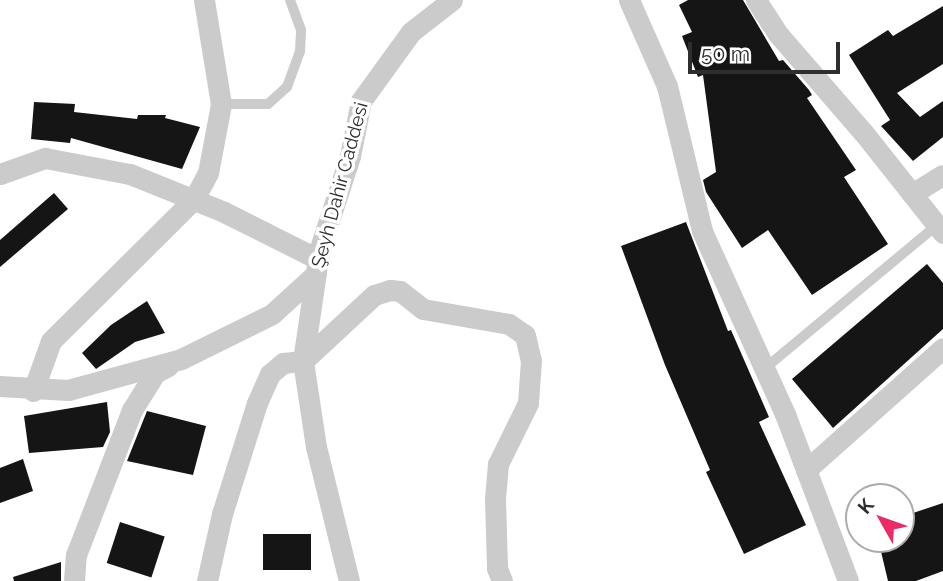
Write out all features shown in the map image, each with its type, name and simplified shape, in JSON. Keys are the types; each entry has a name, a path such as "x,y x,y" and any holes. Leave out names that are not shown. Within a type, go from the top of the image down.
{"street":[{"path":"33,391 51,341 194,199 214,151 221,104 204,0"},
{"name":"Şeyh Dahir Caddesi","path":"349,581 316,447 303,361 317,267 361,100 411,32 452,0"},
{"path":"629,0 667,86 702,231 806,470 848,581"},
{"path":"756,0 778,34 940,229"},
{"path":"0,174 45,158 79,162 130,174 194,199 317,267 272,314 155,373 140,394 76,555 74,581"},
{"path":"912,194 943,175"},
{"path":"207,581 257,403 270,374 283,363 303,361 374,295 390,290 400,291 423,309 509,324 525,335 531,360 528,403 498,464 495,499 497,568 502,581"},
{"path":"806,470 942,351"},
{"path":"0,386 33,391 68,390 181,359"}],"lane":[{"path":"221,104 268,104 287,87 301,41 290,0"},
{"path":"763,370 940,229"}],"building":[{"path":"688,0 743,0 779,61 783,60 812,95 807,98 856,170 844,177 888,244 812,295 768,230 742,248 706,192 703,180 716,172 703,75 698,77 682,36 692,32 679,5"},
{"path":"943,6 943,64 897,93 920,117 943,101 943,137 913,161 881,126 890,120 849,55 888,30 893,36"},
{"path":"34,102 75,104 74,112 137,119 138,115 166,115 165,118 200,127 182,169 71,138 70,143 31,139"},
{"path":"54,193 68,209 0,267 0,240"},
{"path":"686,222 728,331 731,330 769,417 759,422 806,525 744,554 706,472 710,470 665,365 621,246"},
{"path":"927,264 943,283 943,329 833,428 792,379"},
{"path":"147,301 165,333 135,342 96,369 82,353 111,325"},
{"path":"107,402 110,432 103,447 29,453 24,416"},
{"path":"147,411 206,426 193,475 127,461"},
{"path":"23,459 33,491 0,503 0,468"},
{"path":"943,503 943,571 916,581 888,581 881,553 915,553 915,512"},
{"path":"120,522 165,537 151,577 107,563"},
{"path":"263,534 311,534 311,570 263,570"},
{"path":"61,562 61,581 14,581 13,577"}]}
